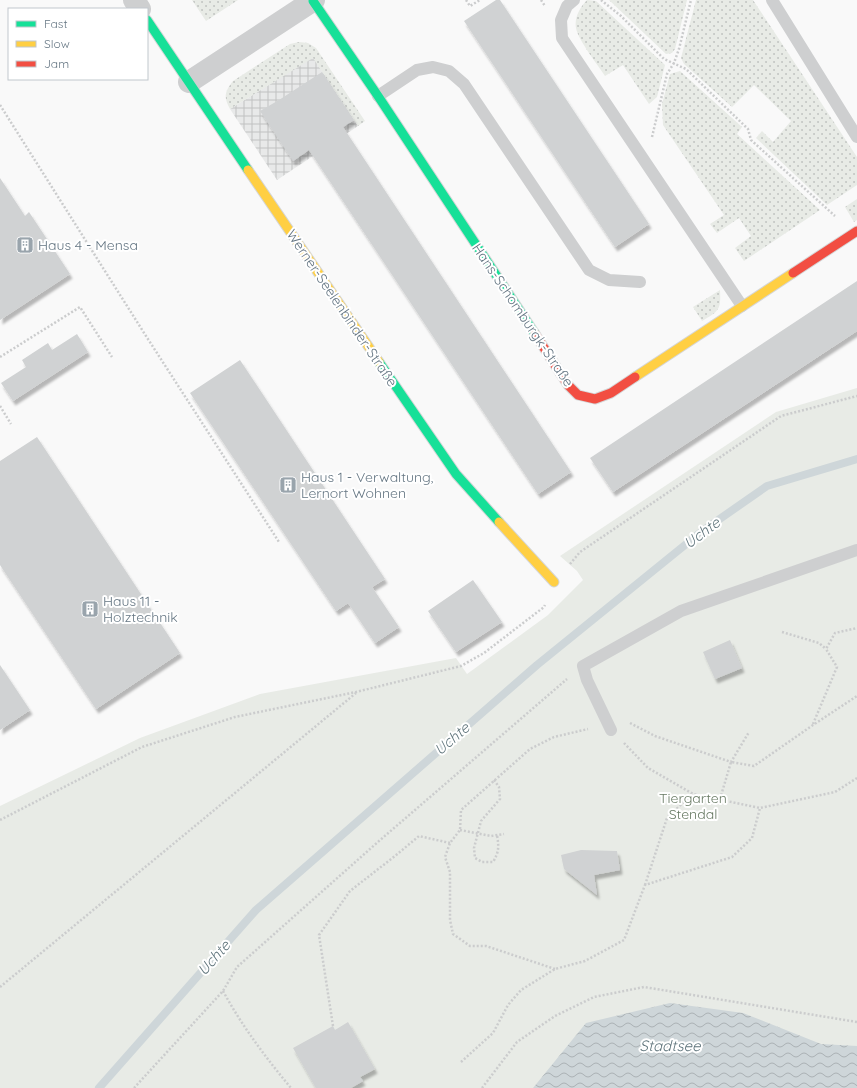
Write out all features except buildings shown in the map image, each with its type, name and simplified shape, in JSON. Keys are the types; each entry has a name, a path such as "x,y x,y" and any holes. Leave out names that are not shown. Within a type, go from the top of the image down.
{"street":[{"name":"Hans-Schomburgk-Straße","path":"189,82 313,0 568,385 578,395 596,399 610,393 856,232"},
{"name":"Werner-Seelenbinder-Straße","path":"148,21 291,234 456,474 554,582"}],"lane":[{"path":"574,0 567,6 561,20 562,38 742,306"},
{"path":"772,0 857,138"},
{"path":"378,96 417,70 433,67 449,70 464,84 588,270 609,280 640,282"},
{"path":"611,730 587,680 583,666 680,611 857,550"}],"path":[{"path":"466,0 470,6 480,0"},
{"path":"601,0 621,16 664,59 686,69 748,129 751,140 856,232"},
{"path":"646,163 667,74 674,63 679,49 691,0"},
{"path":"0,105 146,336 279,542"},
{"path":"0,357 80,306 112,357"},
{"path":"0,820 142,746 235,717 356,692 461,666 484,653 544,607 551,594 554,582 580,552 780,416 857,396"},
{"path":"0,406 11,424"},
{"path":"826,649 834,633 857,628"},
{"path":"782,632 819,643 826,649 837,667 813,725"},
{"path":"134,1088 223,991 237,967 379,841 583,666"},
{"path":"0,987 356,692"},
{"path":"555,969 486,946 470,946 453,934 450,920 450,872 445,857 450,843 460,830 461,810 494,780 530,749 554,737 591,728 611,730 629,723 655,736 731,762 754,766 857,696"},
{"path":"611,730 648,768 692,794 760,808 835,792 857,778"},
{"path":"720,799 731,762 749,732"},
{"path":"494,780 499,787 500,799 481,821 474,848 475,858 482,862 493,862 498,854 497,835"},
{"path":"461,1062 493,1032 508,1005 521,990 555,969 585,962 624,940 645,885 667,818 692,794"},
{"path":"645,885 732,857 752,838 760,808"},
{"path":"460,830 491,836 504,834"},
{"path":"333,1026 319,935 350,891 419,836 450,843"},
{"path":"482,1088 517,1042 555,1016 594,997 644,987 857,1022"},
{"path":"223,991 234,1012 273,1067 291,1088"}],"shaded area":[{"path":"313,57 358,126 277,180 230,109"}],"green space":[{"path":"192,0 238,0 206,21"},
{"path":"587,0 596,1 665,65 657,97 649,104 623,65 605,76 584,46 576,28 576,20 578,13"},
{"path":"609,0 687,0 675,49 672,53 666,54"},
{"path":"696,0 753,0 857,157 857,185 827,205 756,138 762,131 773,142 791,121 754,85 732,107 684,64 681,58"},
{"path":"299,42 308,43 316,48 365,121 358,126 313,58 230,109 226,101 226,94 233,81 290,44"},
{"path":"680,71 742,127 737,134 820,210 744,261 735,248 751,236 739,218 717,233 710,224 724,215 663,125 662,104 670,74"},
{"path":"857,199 857,220 854,222 845,207"},
{"path":"720,290 720,302 718,309 702,321 693,307"},
{"name":"Tiergarten Stendal","path":"857,388 857,1088 0,1088 0,806 140,738 260,694 456,658 467,674 548,615 583,580 577,571 560,556 776,412"}],"water":[{"name":"Stadtsee","path":"670,1003 743,1013 821,1044 857,1046 857,1088 533,1088 586,1023"}],"waterway":[{"name":"Uchte","path":"99,1088 256,910 537,665 701,532 767,486 857,459"}],"traffic: fast":[{"path":"313,1 378,96 535,334"},
{"path":"148,21 248,170"},
{"path":"379,362 456,474 499,522"}],"traffic: slow":[{"path":"248,170 379,362"},
{"path":"635,377 793,273"},
{"path":"499,522 554,582"}],"traffic: jam":[{"path":"793,273 857,231"},
{"path":"535,334 568,385 578,395 595,399 611,393 635,377"}],"place":[{"name":"Haus 4 - Mensa","path":"25,245"},
{"name":"Haus 1 - Verwaltung, Lernort Wohnen","path":"288,485"},
{"name":"Haus 11 - Holztechnik","path":"90,609"}]}
